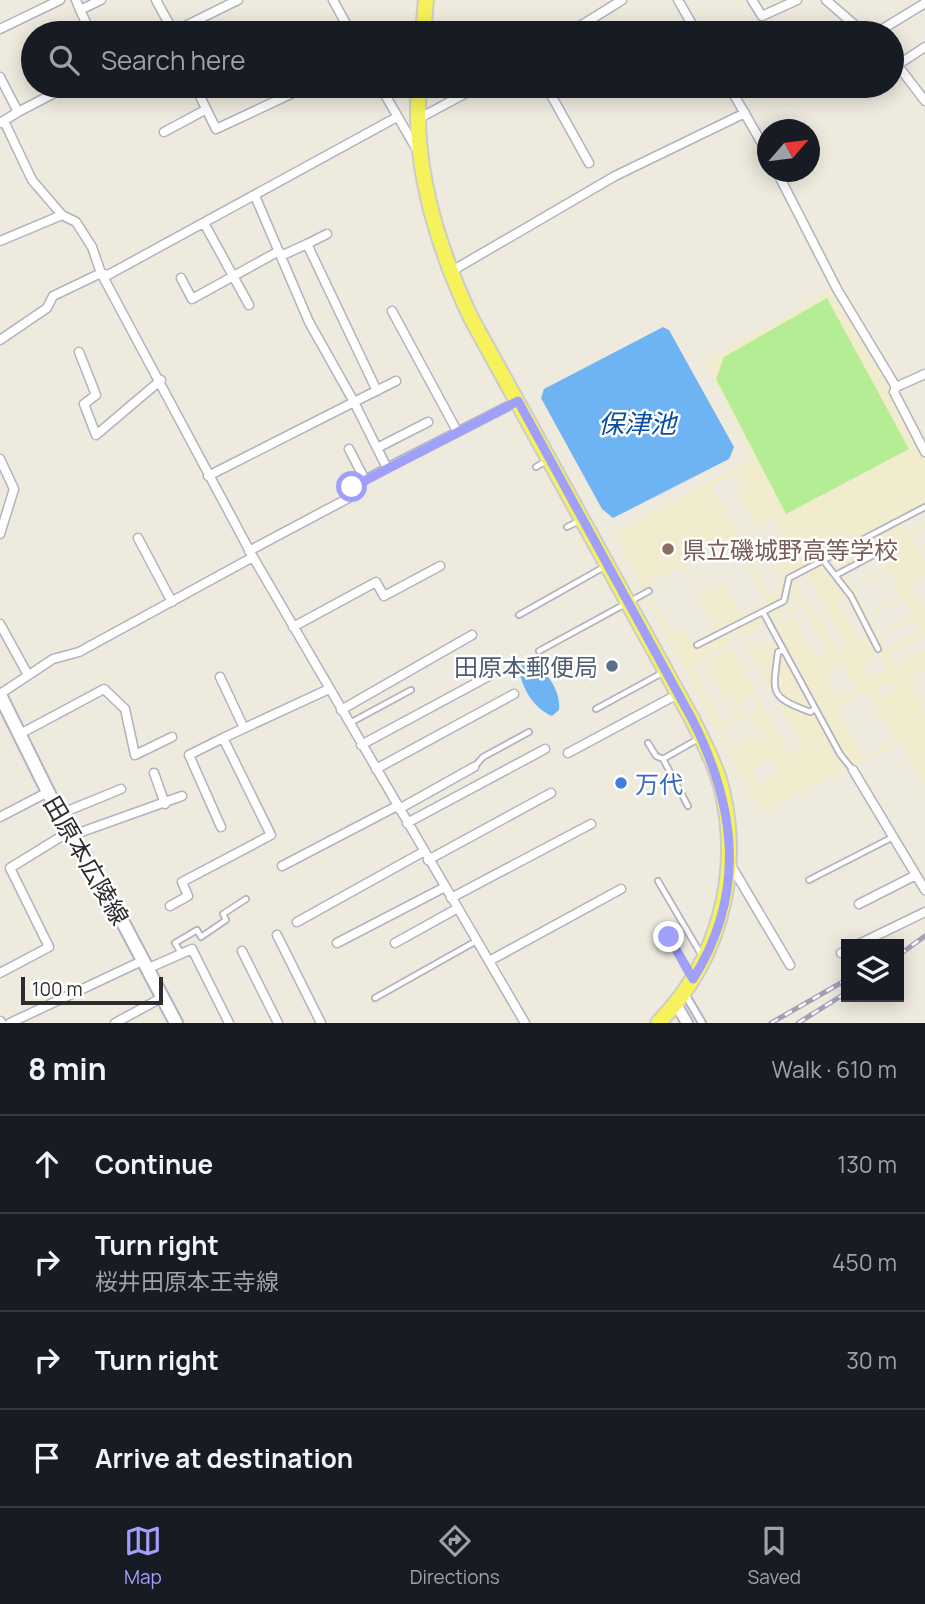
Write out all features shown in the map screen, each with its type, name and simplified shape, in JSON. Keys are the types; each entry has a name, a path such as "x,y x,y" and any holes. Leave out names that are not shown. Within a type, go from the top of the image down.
{"main road":[{"path":"424,21 426,0"},
{"path":"419,98 422,157 438,235 450,272 701,737 723,792 730,834 729,862 720,918 704,960 693,979 658,1023"},
{"name":"田原本広陵線","path":"0,695 48,793 146,964 176,1023"}],"street":[{"path":"0,29 60,0"},
{"path":"76,0 85,21"},
{"path":"80,10 101,0"},
{"path":"156,0 167,21"},
{"path":"197,21 238,0"},
{"path":"333,0 344,21"},
{"path":"588,21 622,0"},
{"path":"677,0 690,21"},
{"path":"752,0 762,16 797,0"},
{"path":"826,0 850,21"},
{"path":"896,21 925,3"},
{"path":"904,57 925,47"},
{"path":"904,73 925,102"},
{"path":"0,77 18,112"},
{"path":"45,98 2,122 32,180 62,215 76,222 92,247 101,273 161,380 208,476 251,554 423,852 491,960 525,1023"},
{"path":"200,98 216,129 282,98"},
{"path":"387,98 422,157"},
{"path":"418,119 457,98"},
{"path":"553,98 589,163"},
{"path":"736,98 757,134"},
{"path":"164,132 205,110"},
{"path":"450,272 614,176 745,113"},
{"path":"0,340 47,308 53,296 101,273 108,275 397,117"},
{"path":"782,182 837,289 896,387 894,392 925,452"},
{"path":"255,196 309,322 387,468"},
{"path":"0,241 62,215"},
{"path":"204,223 249,305"},
{"path":"181,278 192,299 234,276 327,234"},
{"path":"307,244 377,391"},
{"path":"392,311 457,431"},
{"path":"79,352 96,395 84,404 96,435 161,380"},
{"path":"896,387 925,374"},
{"path":"208,476 396,381"},
{"path":"0,695 53,659 79,652 198,589 204,581 356,494 352,487 518,401"},
{"path":"377,448 428,422"},
{"path":"348,449 365,480"},
{"path":"0,459 14,489 0,534"},
{"path":"138,538 172,603"},
{"path":"293,627 376,582 384,596 440,566"},
{"path":"0,624 28,675"},
{"path":"341,710 472,635"},
{"path":"362,746 489,676"},
{"path":"220,677 244,728"},
{"path":"20,734 104,689 128,717 135,755 172,737"},
{"path":"221,827 189,755 330,689"},
{"path":"376,769 514,694"},
{"path":"568,753 678,694"},
{"path":"170,906 188,896 182,881 271,835 223,738"},
{"path":"407,823 545,749"},
{"path":"282,866 474,767"},
{"path":"853,770 925,890"},
{"path":"154,773 166,804"},
{"path":"60,814 121,789"},
{"path":"0,817 48,793"},
{"path":"428,860 551,793"},
{"path":"0,973 49,947 10,868 71,833 166,804 182,796"},
{"path":"452,898 591,824"},
{"path":"297,922 423,852"},
{"path":"729,862 789,965"},
{"path":"859,904 916,876"},
{"path":"337,943 445,887"},
{"path":"491,960 621,889"},
{"path":"395,943 458,908"},
{"path":"869,939 925,912"},
{"path":"277,935 321,1023"},
{"path":"10,1023 146,964 192,949 229,1023"},
{"path":"242,951 278,1023"},
{"path":"115,1023 163,997"},
{"path":"680,998 687,1023"},
{"path":"680,998 702,1023"}],"lane":[{"path":"536,467 550,459"},
{"path":"697,645 784,601 789,578 925,507"},
{"path":"568,527 583,519"},
{"path":"836,575 883,550"},
{"path":"823,560 829,571 836,575 878,649"},
{"path":"519,615 608,565"},
{"path":"539,651 649,592"},
{"path":"763,612 840,754 853,770"},
{"path":"784,650 778,652 774,670 776,691 783,701 793,706 810,712 815,709"},
{"path":"596,709 666,671"},
{"path":"349,724 411,690"},
{"path":"474,767 482,757 529,732"},
{"path":"663,759 701,737"},
{"path":"648,743 656,756 663,759 688,806"},
{"path":"809,880 892,837"},
{"path":"658,881 704,960"},
{"path":"181,954 175,943 197,930 201,937 226,920 223,914 246,899"},
{"path":"669,937 693,979"},
{"path":"375,998 478,940"}],"shaded area":[{"name":"県立磯城野高等学校","path":"832,288 892,390 925,456 925,512 903,524 907,531 925,521 925,526 909,535 917,548 925,544 925,552 921,555 925,563 925,577 909,585 921,609 925,607 925,638 923,636 889,654 896,666 925,649 925,668 908,677 912,685 925,678 913,688 918,697 925,694 920,701 925,710 925,790 901,742 764,811 750,791 646,597 615,532 750,460 752,455 705,362","holes":["737,473 743,484 738,494 756,528 774,518 790,548 773,558 796,600 802,596 795,579 807,573 826,608 814,615 804,600 787,609 789,613 803,606 828,654 820,658 818,654 814,656 794,617 768,629 775,642 758,650 752,639 746,642 769,686 777,682 785,695 777,700 802,747 789,754 759,697 754,699 758,709 743,717 739,709 735,710 730,703 728,705 735,719 724,726 691,664 731,644 728,636 740,631 743,637 785,615 782,607 792,601 781,581 777,583 780,589 771,594 712,486","730,541 733,546 689,569 686,563","737,546 767,603 741,616 724,584 701,595 688,571","855,546 859,553 837,565 832,557","881,556 888,568 849,588 843,575","682,566 715,628 691,642 682,628 671,633 645,585","889,570 902,595 867,615 854,588","846,597 867,637 859,642 837,601","904,598 913,616 878,635 868,616","827,611 845,644 837,649 819,616","914,620 921,630 886,649 880,637","879,654 888,670 871,679 862,663","841,663 855,690 841,697 837,691 833,694 828,686 833,683 826,670","889,681 895,692 881,699 876,688","860,693 862,697 869,694 894,740 863,757 837,706","751,716 762,737 755,742 751,736 730,748 721,731","770,759 779,767 776,770 778,774 758,784 751,769"]},
{"path":"733,648 757,694 736,706 734,696 726,701 705,662"}],"green space":[{"path":"827,298 909,449 786,514 716,379 724,357"}],"water":[{"name":"保津池","path":"663,327 669,330 734,447 729,459 613,518 602,509 541,398 544,389"},
{"path":"531,661 547,676 558,695 559,710 552,716 538,707 528,695 522,680 518,665"}],"railway":[{"path":"904,951 925,936"},
{"path":"771,1023 841,983"},
{"path":"798,1023 841,996"}],"place":[{"name":"県立磯城野高等学校","path":"668,549"},
{"name":"田原本郵便局","path":"612,666"},
{"name":"万代","path":"621,783"}],"route":[{"path":"352,487 518,401 692,719 712,759 723,792 730,834 726,894 710,947 693,979 669,937"}]}
